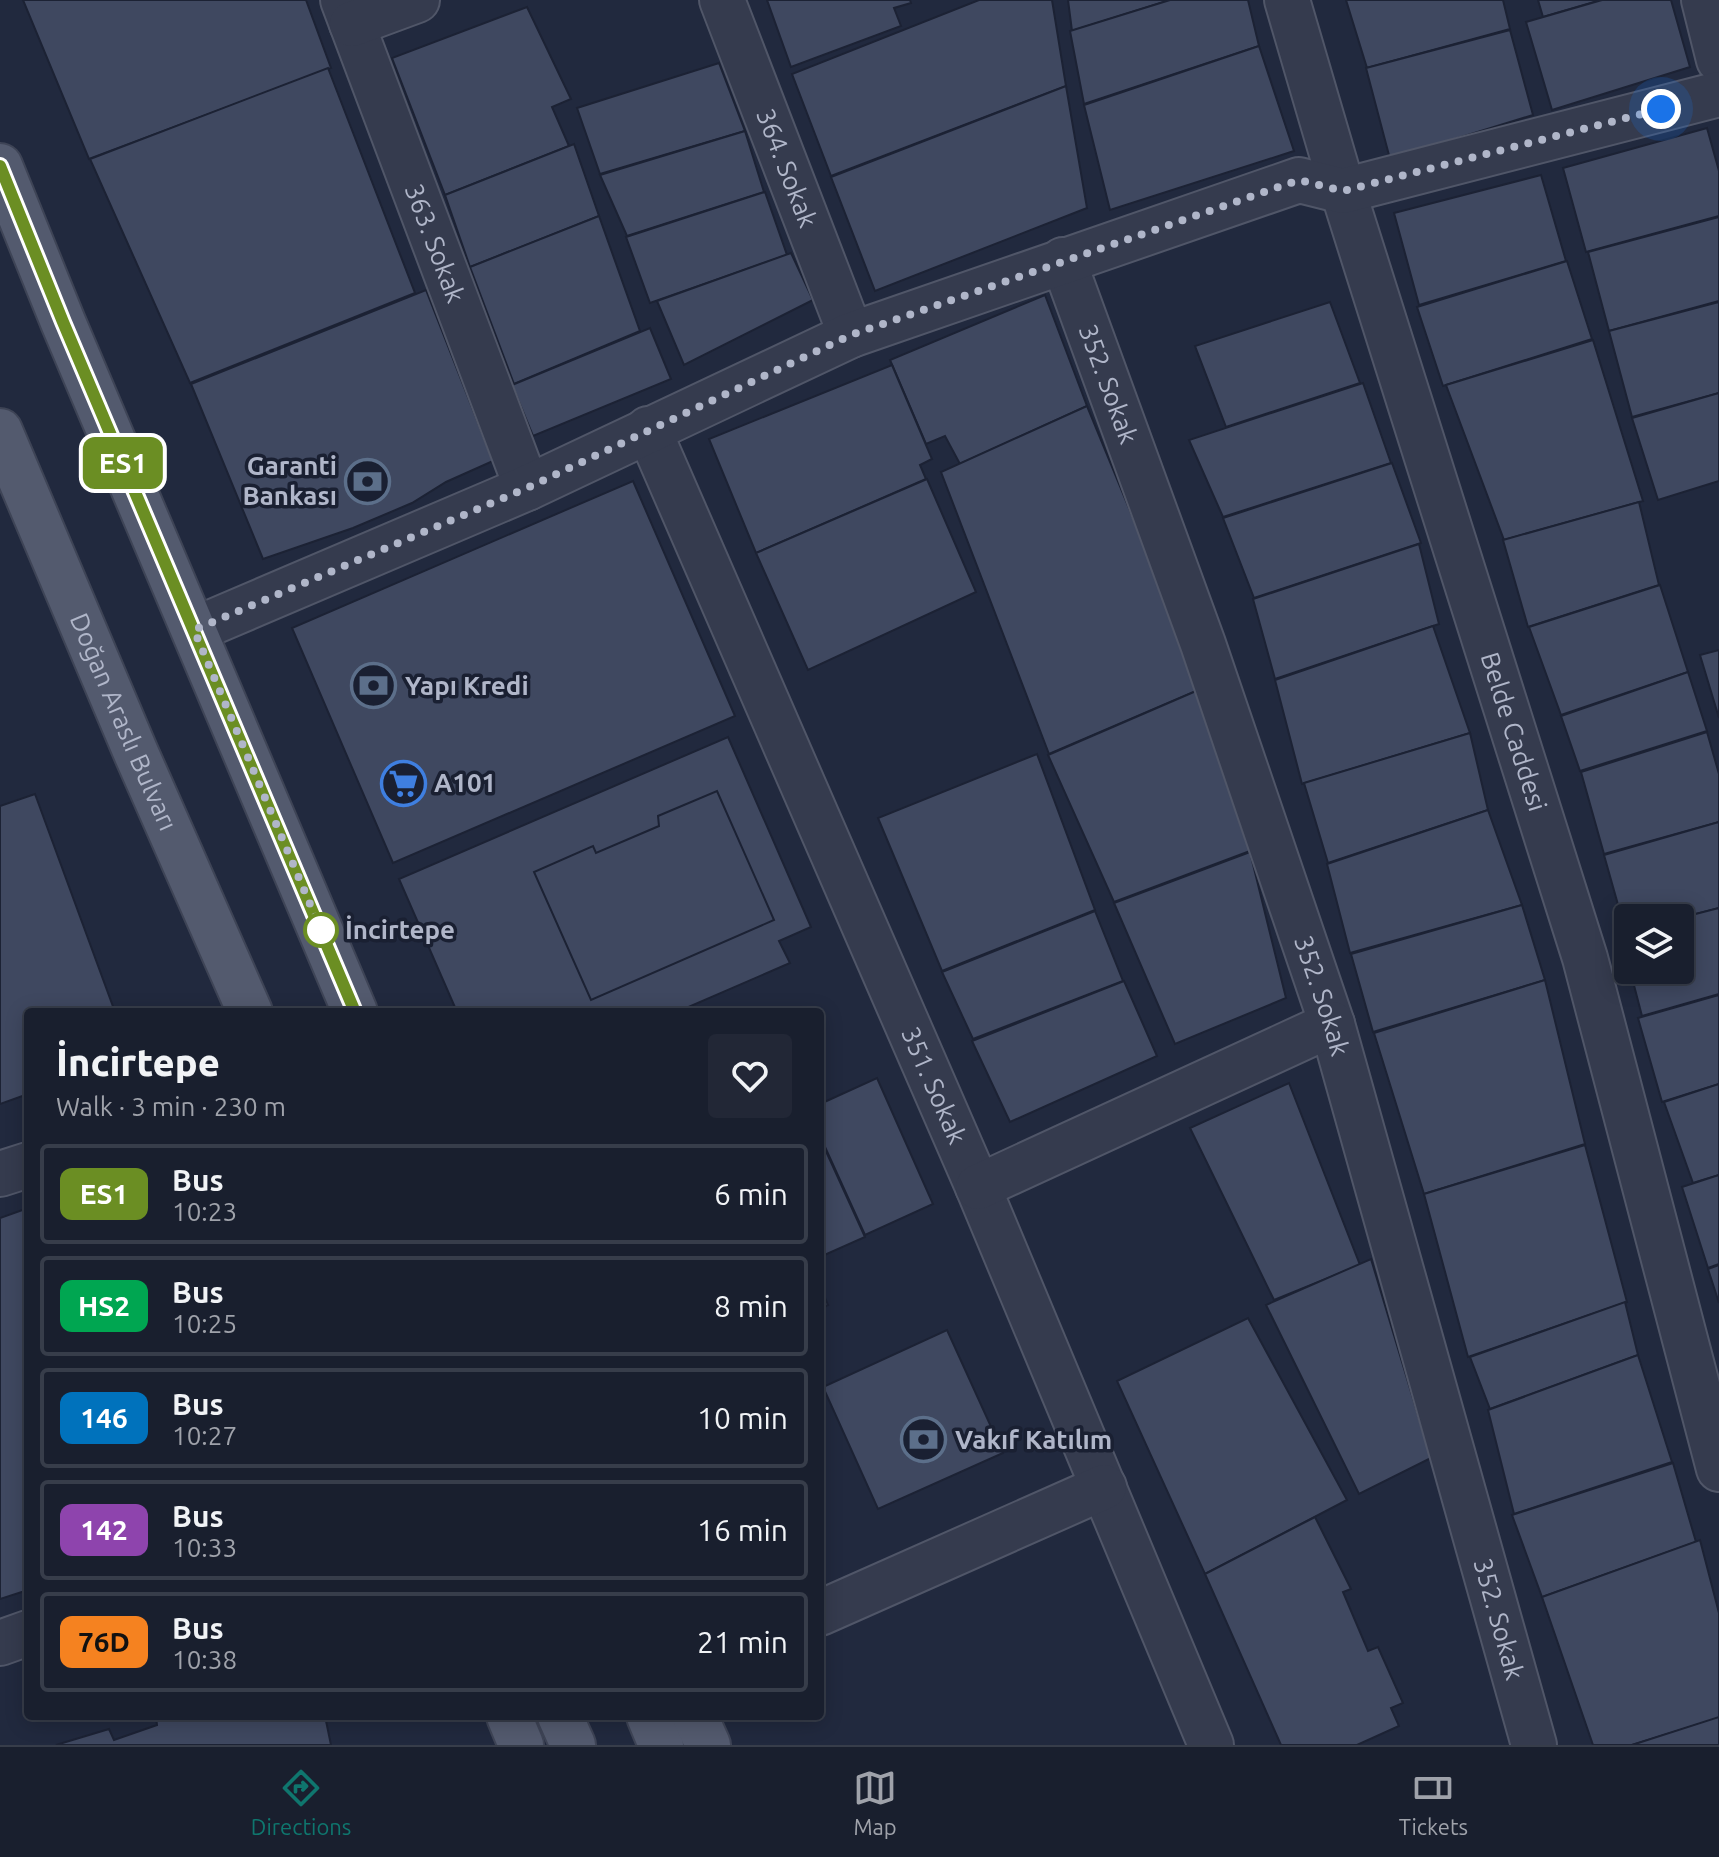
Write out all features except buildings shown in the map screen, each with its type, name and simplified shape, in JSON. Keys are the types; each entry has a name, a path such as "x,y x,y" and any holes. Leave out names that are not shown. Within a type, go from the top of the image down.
{"main road":[{"path":"0,166 353,1008"},
{"name":"Doğan Araslı Bulvarı","path":"0,431 248,1008"},
{"path":"511,1720 521,1745"},
{"path":"562,1720 573,1745"},
{"path":"651,1720 661,1745"},
{"path":"697,1720 708,1745"}],"street":[{"path":"348,12 417,0"},
{"name":"364. Sokak","path":"722,0 851,335"},
{"name":"Belde Caddesi","path":"1287,0 1343,191 1585,958 1719,1469"},
{"path":"1704,0 1719,60"},
{"name":"363. Sokak","path":"348,12 527,488"},
{"path":"194,630 527,488 851,335 1063,260 1299,180 1343,191 1719,94"},
{"name":"352. Sokak","path":"1063,260 1203,644 1332,1024 1521,1741"},
{"name":"351. Sokak","path":"648,429 978,1187 1211,1745"},
{"path":"978,1187 1332,1024"},
{"path":"0,1174 24,1166"},
{"path":"824,1611 1104,1487"},
{"path":"0,1643 24,1634"}],"bus line":[{"name":"ES1","path":"0,166 353,1008"}],"place":[{"name":"Garanti Bankası","path":"368,481"},
{"name":"Yapı Kredi","path":"374,686"},
{"name":"A101","path":"403,783"},
{"name":"İncirtepe","path":"321,930"},
{"name":"Vakıf Katılım","path":"924,1440"}],"route":[{"path":"321,930 194,630 527,488 851,335 1299,180 1343,191 1661,109"}]}
